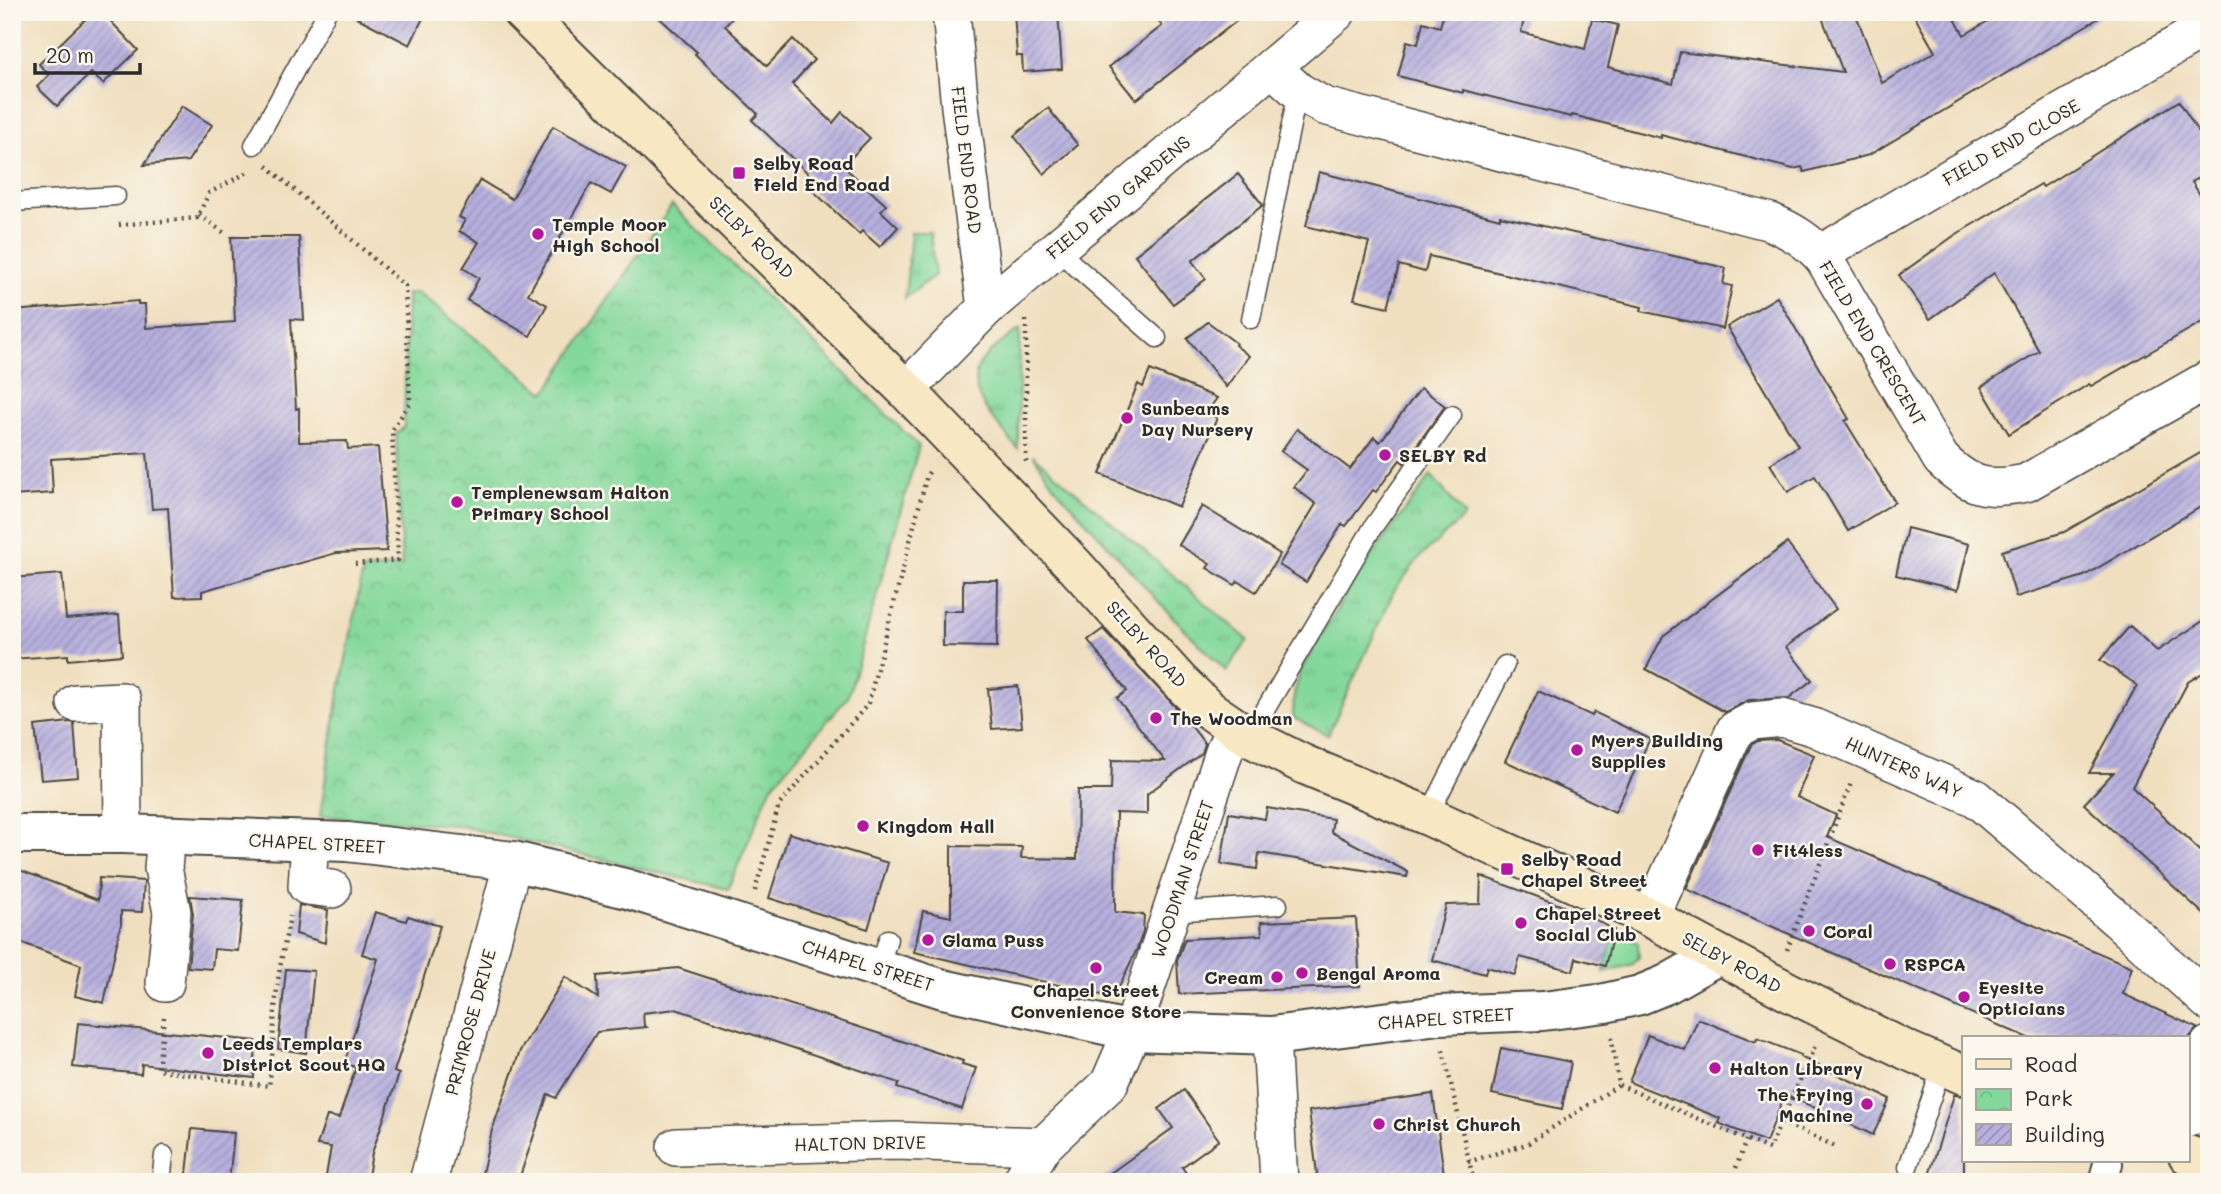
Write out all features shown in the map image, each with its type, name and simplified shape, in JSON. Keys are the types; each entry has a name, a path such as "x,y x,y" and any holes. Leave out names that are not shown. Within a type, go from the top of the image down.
{"main road":[{"name":"SELBY ROAD","path":"522,12 906,390 1121,614 1208,709 1242,733 1303,764 1428,816 1650,918 1840,1018 1953,1070"},
{"path":"2190,1156 2209,1162"}],"street":[{"name":"FIELD END ROAD","path":"951,12 960,107 986,308"},
{"name":"FIELD END GARDENS","path":"906,390 986,308 1338,12"},
{"name":"FIELD END CLOSE","path":"1819,254 2202,24"},
{"name":"FIELD END CRESCENT","path":"1272,67 1298,91 1324,106 1771,222 1791,231 1809,243 1819,254 1941,459 1958,475 1980,485 2003,488 2026,484 2209,379"},
{"path":"76,704 122,701 123,834"},
{"name":"HUNTERS WAY","path":"1650,918 1735,730 1752,721 1782,718 1813,727 1976,798 2209,1002"},
{"name":"WOODMAN STREET","path":"1021,1182 1044,1146 1109,1083 1132,1031 1225,749 1242,733"},
{"name":"CHAPEL STREET","path":"12,834 123,834 347,842 513,861 628,889 745,927 883,954 943,989 1132,1031 1271,1036 1439,1015 1543,1011 1605,1003 1640,995 1667,984 1718,955"},
{"path":"157,1001 172,912 163,867 166,836"},
{"path":"310,841 319,888"},
{"name":"PRIMROSE DRIVE","path":"428,1182 513,861"},
{"path":"1271,1036 1279,1182"},
{"path":"2190,1111 2209,1045"},
{"name":"HALTON DRIVE","path":"676,1147 896,1141 1044,1146"}],"lane":[{"path":"254,152 327,12"},
{"path":"1251,319 1298,91"},
{"path":"12,202 116,196"},
{"path":"1056,249 1157,338"},
{"path":"1242,733 1373,527 1452,415"},
{"path":"1428,816 1505,665"},
{"path":"1171,912 1278,905"},
{"path":"1908,1167 1953,1070"},
{"path":"161,1182 164,1156"}],"path":[{"path":"118,225 197,218 209,193 254,169 254,152"},
{"path":"254,152 266,166 405,286 410,403 392,430 398,560 355,564"},
{"path":"199,215 226,234"},
{"path":"1012,501 1026,480 1026,274"},
{"path":"745,927 779,806 868,704 927,475 950,435"},
{"path":"1794,953 1787,950 1864,749"},
{"path":"157,1001 158,1070 269,1086 274,1056 278,981 293,897 319,888"},
{"path":"1605,1003 1619,1085"},
{"path":"1439,1015 1444,1062 1474,1182"},
{"path":"1619,1085 1769,1149 1815,1046"},
{"path":"1468,1162 1527,1144 1619,1085"},
{"path":"1780,1122 1837,1147"},
{"path":"1736,1168 1746,1140"}],"green space":[{"path":"672,205 919,446 848,697 771,787 728,889 456,825 320,816 335,716 363,570 402,566 396,434 404,427 407,294 418,293 545,393"},
{"path":"911,232 930,232 935,275 905,298"},
{"path":"1020,329 1018,449 983,405 975,380 978,368 986,356"},
{"path":"1033,455 1248,640 1226,671 1167,611 1054,486"},
{"path":"1431,475 1465,516 1419,558 1394,591 1328,735 1293,718 1294,694 1301,670 1358,574"},
{"path":"1614,930 1638,943 1639,957 1633,964 1604,972"}],"building":[{"path":"93,12 102,12 138,50 103,84 91,73 57,106 37,87 49,75 39,64"},
{"path":"346,12 426,12 410,45"},
{"path":"653,12 738,12 725,26 767,66 793,39 814,60 792,84 833,123 842,112 870,138 843,166 886,205 881,211 898,227 880,247 862,231 859,234 809,187 815,180 752,120 758,114"},
{"path":"1014,12 1058,12 1062,69 1023,72 1022,56 1017,56"},
{"path":"1151,12 1248,12 1136,100 1109,67 1162,26"},
{"path":"1444,12 1526,12 1521,32 1585,49 1592,19 1618,25 1608,67 1673,84 1680,52 1843,72 1820,12 1855,12 1882,83 1935,52 1912,12 1951,12 1964,35 2004,12 2109,12 1869,155 1804,172 1802,167 1793,169 1661,135 1661,138 1398,76 1407,41 1418,44 1423,22 1440,27"},
{"path":"2179,101 2209,149 2209,171 2192,182 2209,209 2209,318 2091,386 2089,384 2009,434 1981,387 2039,351 1994,273 1930,319 1899,275 1955,235 2041,184 2043,187"},
{"path":"182,106 212,125 188,161 144,165"},
{"path":"1048,108 1078,145 1044,174 1014,136"},
{"path":"553,126 626,167 611,194 591,183 528,294 547,305 530,336 467,300 479,278 463,268 479,242 459,231 465,220 459,217 480,180 512,199"},
{"path":"1319,172 1500,219 1500,216 1726,268 1723,284 1732,286 1723,329 1641,311 1642,307 1429,256 1425,272 1399,265 1388,307 1354,299 1369,242 1306,226"},
{"path":"1238,174 1263,205 1192,261 1206,279 1173,304 1135,255"},
{"path":"231,237 299,237 304,320 291,319 296,409 299,408 299,442 347,441 348,449 378,447 387,551 336,553 202,591 202,596 174,597 168,508 152,509 147,453 51,459 53,493 12,496 12,440 16,440 12,397 12,311 138,301 138,304 145,304 146,328 235,322"},
{"path":"1777,297 1849,419 1845,421 1895,502 1848,531 1815,476 1788,492 1770,464 1798,446 1727,327"},
{"path":"1208,322 1249,356 1226,387 1187,338"},
{"path":"1150,370 1217,398 1206,413 1217,418 1179,507 1100,474 1138,384 1143,387"},
{"name":"SELBY Rd","path":"1421,388 1445,406 1404,463 1400,460 1346,526 1342,524 1306,582 1279,565 1316,504 1294,487 1307,470 1281,451 1297,429 1350,469 1374,437 1380,442"},
{"path":"2209,448 2209,502 2084,576 2016,597 2002,551 2064,532"},
{"path":"1202,506 1280,554 1256,592 1238,581 1235,585 1207,568 1210,564 1179,545"},
{"path":"1907,528 1969,544 1958,590 1896,575"},
{"path":"1787,543 1836,609 1786,647 1812,680 1789,698 1749,700 1725,712 1646,669 1663,636"},
{"path":"62,574 66,619 119,615 122,655 68,660 68,655 12,659 12,578"},
{"path":"963,580 998,580 997,647 943,646 943,611 963,611"},
{"path":"2209,617 2209,669 2188,682 2132,787 2209,859 2209,919 2084,804 2113,773 2089,773 2137,685 2100,660 2130,626 2157,651"},
{"path":"1103,629 1182,714 1205,744 1202,753 1147,794 1147,814 1116,813 1115,912 1144,915 1143,931 1137,949 1118,989 1106,996 914,952 923,911 951,917 951,846 1022,847 1021,858 1077,859 1078,790 1111,790 1112,760 1165,761 1117,698 1127,691 1088,640"},
{"path":"1018,686 1022,727 992,729 988,689"},
{"name":"Myers Building Supplies","path":"1538,691 1592,716 1594,712 1650,739 1615,812 1505,761"},
{"path":"74,723 78,777 41,780 35,726"},
{"path":"1777,740 1814,755 1797,797 1836,815 1827,837 2132,967 2123,994 2197,1028 2190,1037 2023,1036 1686,889 1751,745 1758,741"},
{"path":"1267,808 1333,819 1331,832 1408,872 1407,877 1259,853 1257,869 1221,864 1229,813 1265,819"},
{"path":"789,833 888,863 868,929 769,898"},
{"path":"12,867 98,900 99,878 144,881 142,912 121,911 121,924 104,1003 75,996 81,965 12,939"},
{"name":"Chapel Street Social Club","path":"1481,876 1587,915 1614,930 1605,966 1576,958 1573,971 1520,957 1515,975 1487,967 1485,974 1432,960 1446,905 1480,904"},
{"path":"190,896 243,900 238,951 214,949 212,969 188,967 193,914"},
{"path":"299,905 328,910 325,943 296,934"},
{"path":"375,912 406,921 408,916 440,926 394,1072 399,1074 372,1153 367,1182 325,1182 331,1147 317,1145 327,1116 339,1118 356,1067 344,1064 378,959 362,954"},
{"path":"1356,918 1360,986 1179,994 1177,960 1185,939 1262,935 1261,922"},
{"path":"678,968 963,1061 962,1064 976,1068 962,1109 897,1088 899,1083 676,1009 643,1013 646,1027 597,1032 556,1098 548,1094 518,1182 480,1182 492,1130 520,1051 565,977 598,998 597,976"},
{"path":"286,969 314,971 306,1053 278,1049"},
{"name":"Halton Library","path":"1698,1019 1756,1042 1757,1038 1801,1055 1800,1057 1890,1099 1873,1135 1785,1094 1766,1142 1718,1123 1720,1118 1629,1082 1648,1035 1685,1050"},
{"path":"78,1023 256,1041 254,1078 142,1064 141,1074 73,1067"},
{"path":"1501,1048 1571,1062 1562,1109 1492,1094"},
{"path":"1184,1090 1219,1140 1182,1167 1192,1182 1098,1182 1173,1128 1159,1109"},
{"path":"1433,1094 1445,1182 1318,1182 1309,1111"},
{"path":"1954,1095 1962,1096 1964,1182 1927,1182"},
{"path":"192,1129 234,1133 229,1182 186,1182"}],"place":[{"name":"Selby Road Field End Road","path":"739,173"},
{"name":"Temple Moor High School","path":"538,234"},
{"name":"Sunbeams Day Nursery","path":"1127,418"},
{"name":"SELBY Rd","path":"1385,455"},
{"name":"Templenewsam Halton Primary School","path":"457,502"},
{"name":"The Woodman","path":"1156,718"},
{"name":"Myers Building Supplies","path":"1577,750"},
{"name":"Kingdom Hall","path":"863,826"},
{"name":"Fit4less","path":"1758,850"},
{"name":"Selby Road Chapel Street","path":"1507,869"},
{"name":"Chapel Street Social Club","path":"1521,923"},
{"name":"Coral","path":"1809,931"},
{"name":"Glama Puss","path":"928,940"},
{"name":"RSPCA","path":"1890,964"},
{"name":"Chapel Street Convenience Store","path":"1096,968"},
{"name":"Bengal Aroma","path":"1302,973"},
{"name":"Cream","path":"1277,977"},
{"name":"Eyesite Opticians","path":"1964,997"},
{"name":"Leeds Templars District Scout HQ","path":"208,1053"},
{"name":"Halton Library","path":"1715,1068"},
{"name":"The Frying Machine","path":"1867,1104"},
{"name":"Christ Church","path":"1379,1124"}]}
